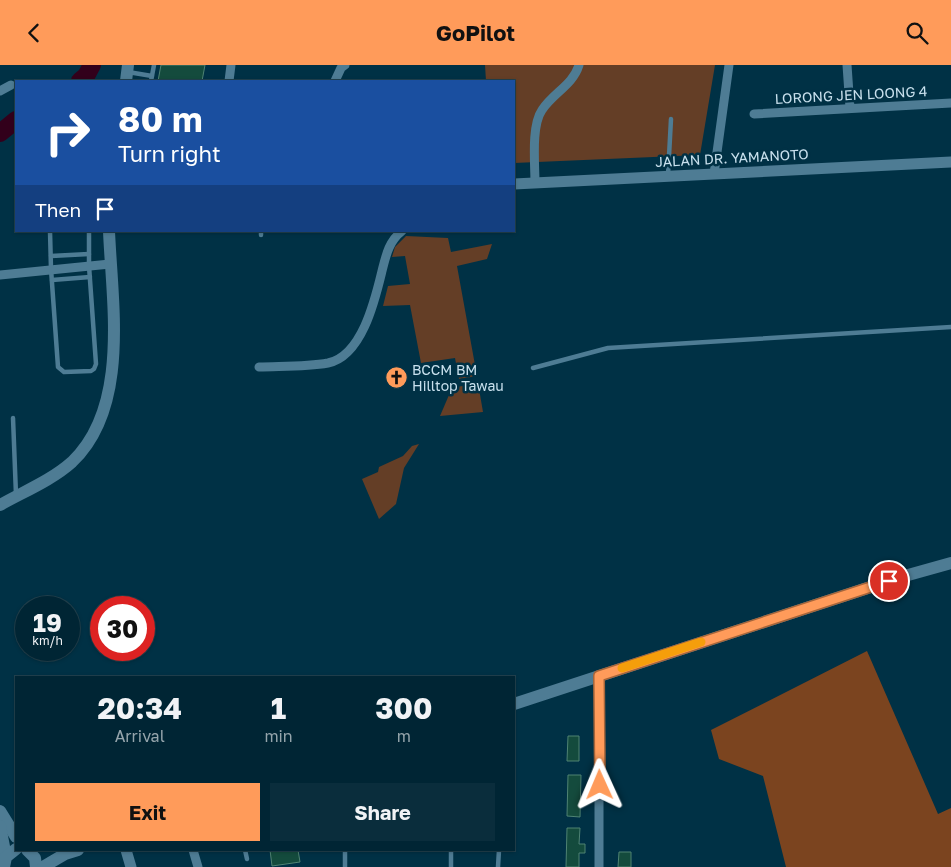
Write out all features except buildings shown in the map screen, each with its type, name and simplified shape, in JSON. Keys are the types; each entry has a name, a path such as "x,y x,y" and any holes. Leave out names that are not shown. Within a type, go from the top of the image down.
{"main road":[{"path":"0,505 72,462 84,448 104,409 109,395 113,367 109,232"},
{"path":"515,704 901,577 951,563"},
{"path":"0,811 15,835"},
{"path":"0,845 1,828"},
{"path":"1,828 4,863"},
{"path":"4,863 15,850"},
{"path":"29,851 35,858 36,867"},
{"path":"43,867 65,854 75,851"}],"street":[{"path":"230,80 231,65"},
{"path":"335,80 341,68 345,65"},
{"path":"535,183 538,118 541,110 570,82 579,65"},
{"path":"714,174 729,65"},
{"path":"847,65 850,108"},
{"path":"0,91 11,85"},
{"name":"LORONG JEN LOONG 4","path":"754,114 951,103"},
{"name":"JALAN DR. YAMANOTO","path":"515,185 951,162"},
{"path":"259,367 328,363 340,359 349,352 358,339 370,314 387,251 394,238 401,232"},
{"path":"0,275 110,265"},
{"path":"599,676 599,867"},
{"path":"126,851 131,867"},
{"path":"193,851 198,867"}],"lane":[{"path":"127,73 151,79 154,65"},
{"path":"668,177 671,119"},
{"path":"50,232 58,367 64,373 91,371 96,364 89,266 89,232"},
{"path":"51,256 89,254"},
{"path":"52,280 90,277"},
{"path":"533,368 608,348 951,327"},
{"path":"13,418 16,496"},
{"path":"245,851 247,859"},
{"path":"345,851 345,867"},
{"path":"451,851 451,867"},
{"path":"498,867 499,851"}],"shaded area":[{"path":"485,65 715,65 700,155 515,163 515,80 486,80"},
{"path":"406,236 448,238 451,252 492,244 487,259 457,266 477,376 459,379 455,358 421,363 410,305 383,306 388,286 410,284 405,256 392,257 395,247"},
{"path":"478,383 483,412 440,416 452,388"},
{"path":"419,444 404,468 396,504 379,519 362,479 378,472 379,467 403,456 412,446"},
{"path":"867,651 938,814 951,808 951,867 786,867 763,776 719,759 711,730"}],"waterway":[{"path":"81,80 86,76 92,65"},
{"path":"0,133 15,121"}],"slow traffic":[{"path":"622,668 701,642"}],"place":[{"name":"BCCM BM Hilltop Tawau","path":"396,378"}],"route":[{"path":"600,785 599,676 889,581"}]}
